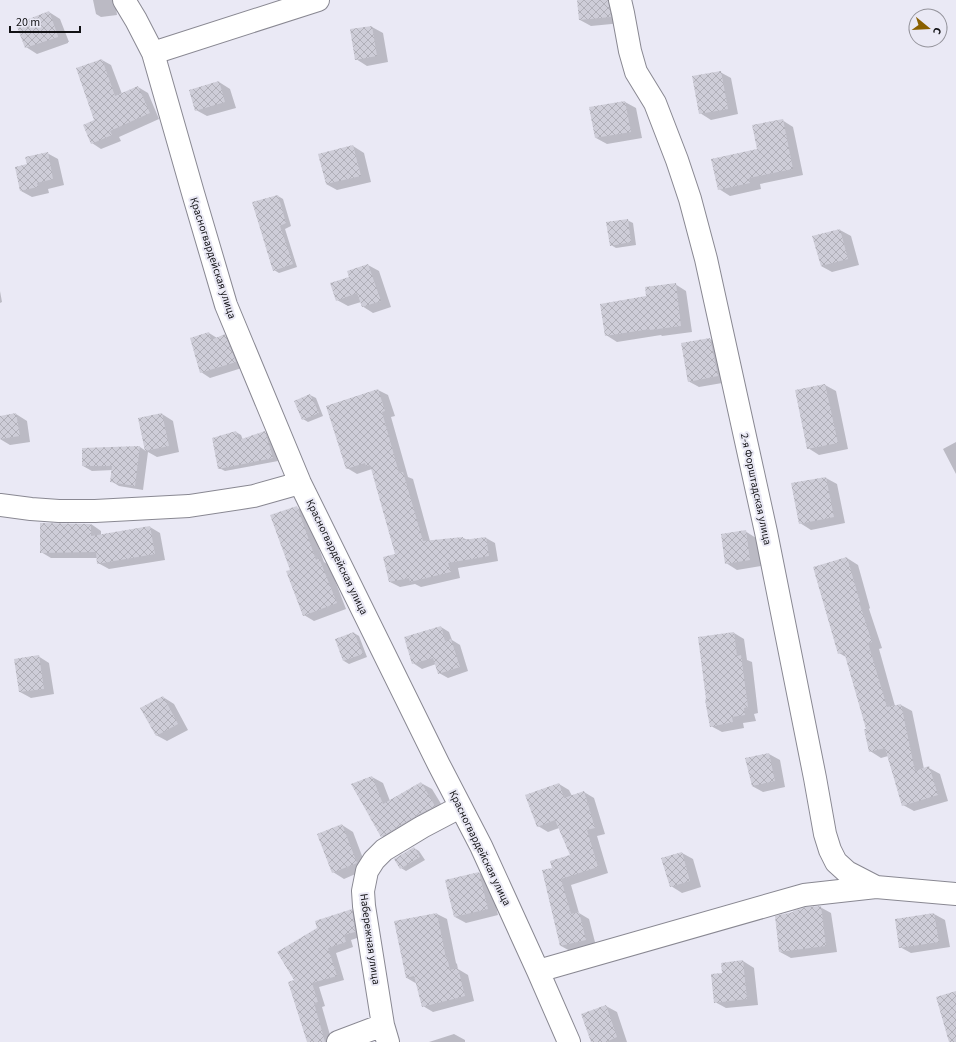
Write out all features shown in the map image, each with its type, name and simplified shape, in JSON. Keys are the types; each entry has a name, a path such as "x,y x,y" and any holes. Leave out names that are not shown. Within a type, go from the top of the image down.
{"street":[{"name":"Красногвардейская улица","path":"124,0 153,53 226,305 300,483 439,765 481,846 569,1042"},
{"path":"153,53 318,0"},
{"name":"2-я Форштадская улица","path":"620,0 630,51 636,72 655,103 677,160 690,199 706,259 766,532 825,834 830,850 836,862 847,872 876,887 956,894"},
{"path":"0,504 31,509 59,511 96,511 189,506 254,496 300,483"},
{"name":"Набережная улица","path":"338,1042 386,1033 364,906 363,891 367,871 374,860 384,850 460,807"},
{"path":"538,971 804,896 876,887"}],"building":[{"path":"577,0 608,0 611,17 579,20"},
{"path":"49,11 58,37 25,48 16,24"},
{"path":"372,26 377,56 355,60 350,29"},
{"path":"102,59 115,96 138,86 150,113 110,131 112,135 91,144 83,125 94,120 76,68"},
{"path":"721,71 728,109 699,114 692,76"},
{"path":"219,81 225,102 195,111 189,90"},
{"path":"625,101 631,132 595,138 589,107"},
{"path":"783,119 793,169 749,178 750,183 718,190 711,159 757,149 752,125"},
{"path":"353,145 361,176 326,184 318,154"},
{"path":"48,152 53,179 37,183 38,187 20,191 15,167 27,164 25,157"},
{"path":"278,195 286,223 280,226 293,264 273,271 252,202"},
{"path":"628,219 631,242 610,246 606,222"},
{"path":"840,229 848,259 821,266 812,236"},
{"path":"368,264 381,301 362,307 357,293 336,301 330,283 349,277 347,271"},
{"path":"676,283 681,326 605,336 600,304 646,296 645,287"},
{"path":"209,332 211,340 225,334 236,362 200,373 190,338"},
{"path":"710,338 718,376 688,382 681,343"},
{"path":"825,384 838,443 807,449 795,390"},
{"path":"378,389 385,411 382,412 399,473 403,472 423,541 463,537 463,540 486,537 489,556 448,563 451,572 410,582 409,578 389,582 383,557 395,554 370,465 366,466 365,463 346,469 326,406"},
{"path":"310,394 319,413 302,420 294,401"},
{"path":"16,413 20,436 0,439 0,416"},
{"path":"162,413 169,446 145,451 138,418"},
{"path":"236,431 239,440 265,431 273,458 218,469 212,438"},
{"path":"140,446 135,486 110,482 112,466 82,466 82,448"},
{"path":"826,477 834,517 799,524 791,483"},
{"path":"297,506 316,560 319,558 337,603 303,616 286,571 290,570 270,515"},
{"path":"40,523 91,524 91,536 150,526 155,554 97,564 96,552 40,553"},
{"path":"746,530 750,560 725,564 721,534"},
{"path":"847,557 872,642 868,643 887,707 901,704 915,771 929,766 938,795 902,806 885,748 869,752 864,729 866,729 844,652 838,654 813,567"},
{"path":"441,626 445,641 451,639 460,667 438,674 433,658 412,664 404,637"},
{"path":"354,632 363,654 343,661 335,639"},
{"path":"734,632 737,656 741,655 748,707 744,708 745,715 732,717 733,722 710,727 705,700 698,637"},
{"path":"39,655 44,689 19,692 14,659"},
{"path":"163,696 178,724 156,736 140,708"},
{"path":"769,753 775,781 752,786 745,758"},
{"path":"372,776 383,804 421,782 435,806 381,837 351,784"},
{"path":"559,783 564,798 584,791 595,828 587,830 598,867 561,879 571,914 579,912 586,940 560,946 542,870 552,868 550,861 570,855 555,820 537,827 525,795"},
{"path":"342,824 357,863 332,873 317,834"},
{"path":"414,847 420,857 400,869 394,859"},
{"path":"682,852 690,881 670,887 661,858"},
{"path":"479,872 488,909 454,917 445,880"},
{"path":"821,906 826,946 779,952 775,916 806,907"},
{"path":"352,909 355,932 344,935 346,942 328,948 337,976 312,983 318,1002 314,1003 325,1042 307,1042 288,982 294,980 277,952 317,928 315,921"},
{"path":"437,913 446,958 447,957 450,970 458,968 465,996 422,1007 414,976 406,978 394,921"},
{"path":"934,913 939,942 899,948 895,919"},
{"path":"743,960 747,999 714,1003 711,974 722,973 721,963"},
{"path":"956,991 956,1042 949,1042 936,997"},
{"path":"606,1005 617,1037 606,1042 591,1042 581,1014"}]}
